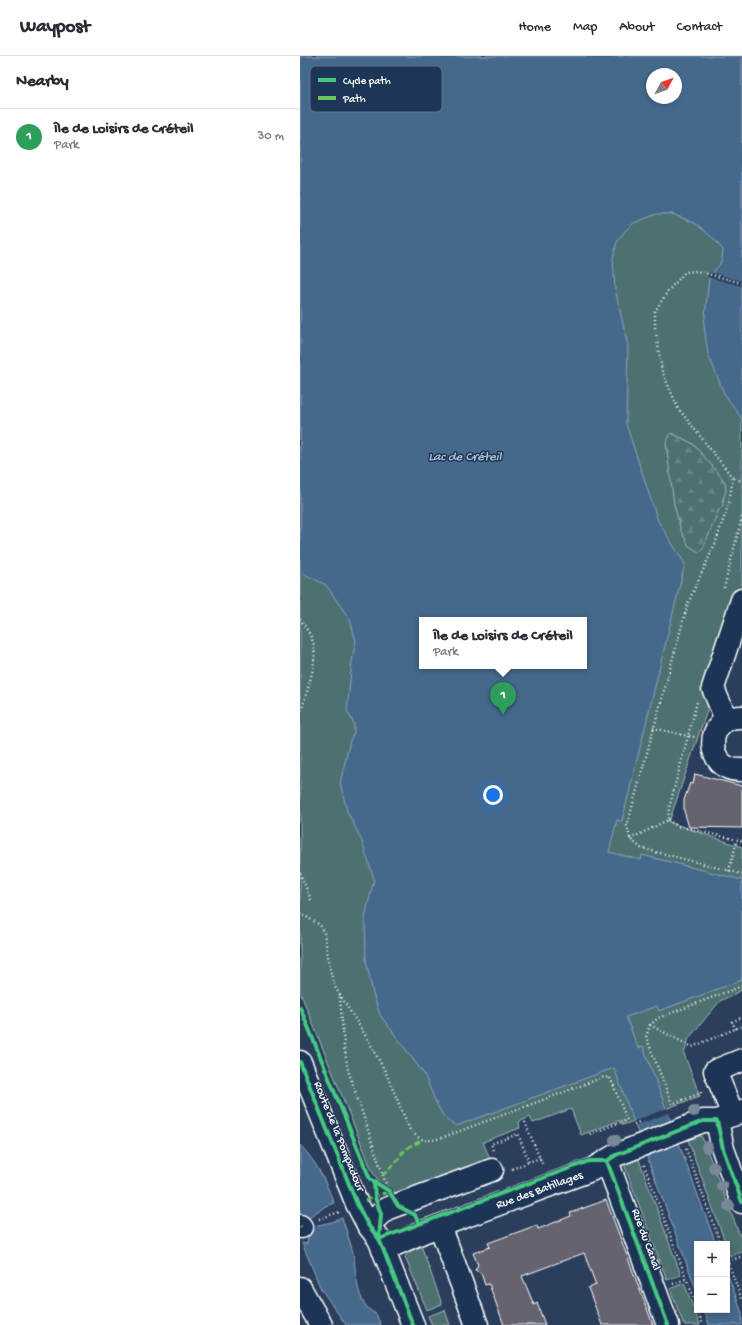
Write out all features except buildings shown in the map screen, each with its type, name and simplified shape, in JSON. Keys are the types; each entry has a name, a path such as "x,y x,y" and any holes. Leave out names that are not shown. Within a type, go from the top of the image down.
{"street":[{"path":"727,771 718,760 714,751 713,739 715,732 721,724 734,718 713,688 742,600"},
{"path":"742,1060 716,1071 731,1116 723,1149 742,1202"},
{"name":"Route de la Pompadour","path":"300,1062 305,1090 357,1204 368,1225 379,1239 413,1325"},
{"name":"Rue des Batillages","path":"383,1250 422,1232 591,1170 616,1154 640,1154 682,1139 703,1121 731,1116"},
{"name":"Rue du Canal","path":"607,1161 668,1325"},
{"path":"368,1225 386,1209 498,1164"},
{"path":"440,1226 477,1325"},
{"path":"300,1288 321,1325"}],"path":[{"path":"742,283 697,271 685,272 668,291 655,311 654,328 662,371 678,408 733,478 742,481"},
{"path":"733,478 729,503 714,544 688,603 627,826 630,839 641,848 742,874"},
{"path":"300,619 314,646 314,661 300,715"},
{"path":"653,728 688,736 669,808 668,820"},
{"path":"630,839 668,820"},
{"path":"668,820 677,826 742,841"},
{"path":"729,871 737,840"},
{"path":"300,873 302,882 311,900"},
{"path":"300,913 320,925 322,928 335,987 367,1038 386,1073 410,1130 416,1137 423,1140 442,1138 604,1077 610,1078 627,1120 587,1135"},
{"path":"699,1088 701,1093 672,1104 646,1037 650,1025 658,1018 742,986"},
{"path":"340,996 344,1046 348,1070 389,1191"},
{"path":"736,1029 732,1022 742,1018"},
{"path":"650,1025 692,1047 742,1026"},
{"path":"525,1122 544,1169"},
{"path":"529,1162 518,1134 491,1144 498,1164 529,1162 540,1158"},
{"path":"682,1139 720,1241"},
{"path":"640,1154 694,1301"},
{"path":"730,1260 742,1256"},
{"path":"730,1269 742,1300"},
{"path":"699,1313 704,1325"}],"green space":[{"name":"Lac de Créteil","path":"300,56 742,56 742,281 712,273 742,421 742,608 669,822 742,847 742,990 720,1001 689,1038 684,1054 700,1096 623,1125 621,1120 581,1135 571,1109 533,1123 530,1117 519,1122 520,1128 483,1142 492,1164 398,1195 381,1184 373,1173 300,992"},
{"path":"671,433 692,443 725,482 726,492 723,505 718,511 703,549 699,552 689,546 681,531 674,504 666,443"},
{"path":"698,1136 702,1137 742,1241 742,1252 730,1256 730,1241 725,1241 688,1140"},
{"path":"638,1157 681,1275 667,1280 625,1167 626,1162"},
{"path":"416,1247 422,1248 442,1304 427,1310 405,1257 409,1251"},
{"path":"684,1283 694,1313 695,1313 700,1325 684,1325 670,1289"},
{"path":"445,1310 450,1325 432,1325 428,1316"}],"water":[{"name":"Lac de Créteil","path":"300,56 742,56 742,419 724,393 708,354 704,326 709,277 720,264 723,250 713,238 695,223 672,214 657,214 634,223 625,231 617,242 613,258 615,289 628,346 626,424 658,521 685,564 622,821 617,820 609,852 641,860 642,855 742,880 742,980 659,1011 657,1006 626,1017 638,1048 643,1046 715,1241 694,1241 694,1284 614,1068 456,1126 444,1117 424,1074 380,1015 373,994 366,960 365,917 374,879 361,839 347,811 340,783 350,741 354,732 354,724 347,711 352,661 356,641 350,620 326,585 300,572"},
{"path":"300,1145 316,1165 324,1179 334,1203 326,1206 304,1220 300,1220"},
{"path":"342,1218 353,1253 356,1278 361,1296 369,1309 376,1314 381,1325 346,1325 321,1289 302,1243 307,1244 309,1227 332,1222"},
{"path":"730,1280 742,1313 742,1325 709,1325 705,1313 730,1313"}],"pier":[{"path":"710,272 742,281 742,286 707,277"},
{"path":"667,1108 669,1113 634,1126 632,1122"}],"marked path":[{"path":"383,1175 397,1161 402,1153 410,1146 423,1140"},
{"path":"365,1201 389,1191"}],"cycle path":[{"path":"300,1007 370,1179 389,1191 398,1206 415,1215 418,1222"},
{"path":"300,1062 357,1204 368,1225 379,1239 413,1325"},
{"path":"607,1161 616,1155 703,1121 717,1121 723,1149 742,1202"},
{"path":"374,1183 375,1197 381,1214 379,1239 589,1161 607,1161"},
{"path":"607,1161 668,1325"}],"place":[{"name":"Île de Loisirs de Créteil","path":"503,715"}]}
